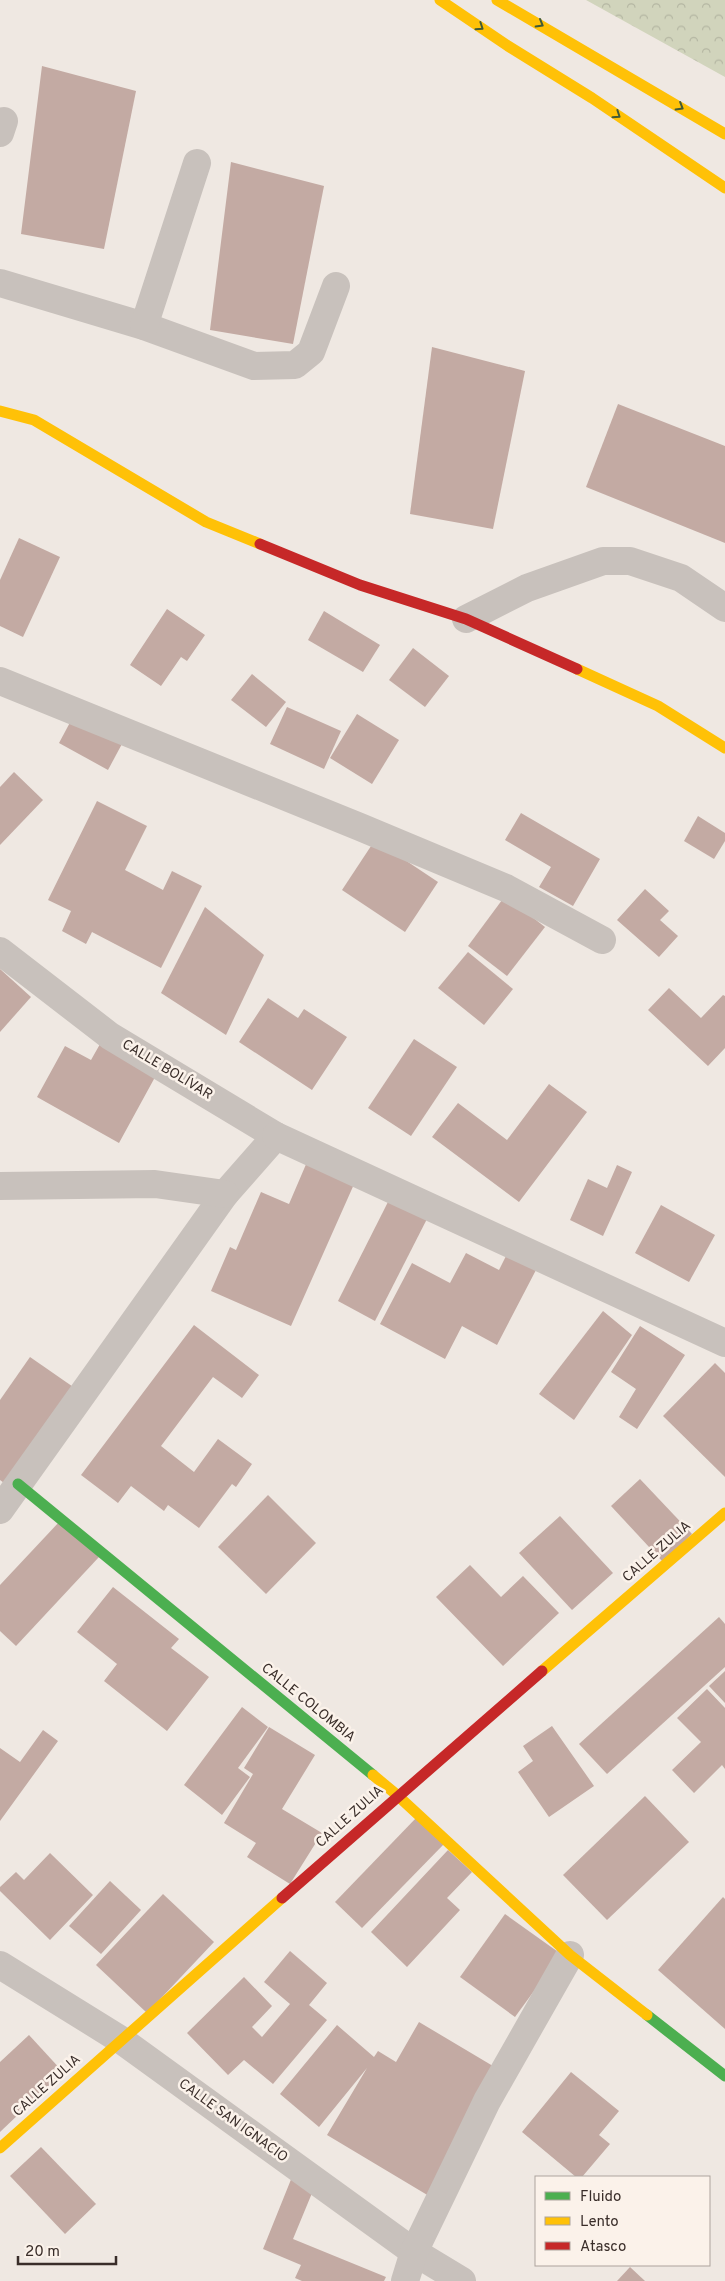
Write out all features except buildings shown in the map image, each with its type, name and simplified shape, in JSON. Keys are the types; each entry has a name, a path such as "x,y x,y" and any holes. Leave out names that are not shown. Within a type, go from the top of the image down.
{"main road":[{"path":"440,0 508,46 592,98 725,188"},
{"path":"497,0 725,134"},
{"path":"0,411 34,420 206,522 360,585 466,620 658,706 725,748"},
{"name":"CALLE COLOMBIA","path":"18,1484 397,1795 570,1955 725,2076"},
{"name":"CALLE ZULIA","path":"0,2148 397,1795 725,1513"}],"street":[{"path":"144,326 198,163"},
{"path":"0,282 144,326 254,366 295,366 311,352 336,286"},
{"path":"466,620 527,588 603,561 630,561 681,578 725,608"},
{"path":"0,681 506,888 602,940"},
{"name":"CALLE BOLÍVAR","path":"0,951 110,1036 276,1136 725,1343"},
{"path":"0,1510 224,1194 276,1136"},
{"path":"0,1186 155,1184 224,1194"},
{"path":"404,2281 414,2252 487,2101 570,1955"},
{"name":"CALLE SAN IGNACIO","path":"0,1965 121,2040 414,2252 462,2281"}],"green space":[{"path":"586,0 725,0 725,77"}],"traffic: fast":[{"path":"18,1484 373,1775"},
{"path":"647,2015 725,2076"}],"traffic: slow":[{"path":"440,0 508,46 592,98 725,188"},
{"path":"497,0 725,134"},
{"path":"0,411 34,420 206,522 260,544"},
{"path":"577,669 658,706 725,748"},
{"path":"542,1671 725,1513"},
{"path":"373,1775 570,1955 647,2015"},
{"path":"0,2148 282,1898"}],"traffic: jam":[{"path":"260,544 360,585 466,619 577,669"},
{"path":"282,1898 542,1671"}]}
